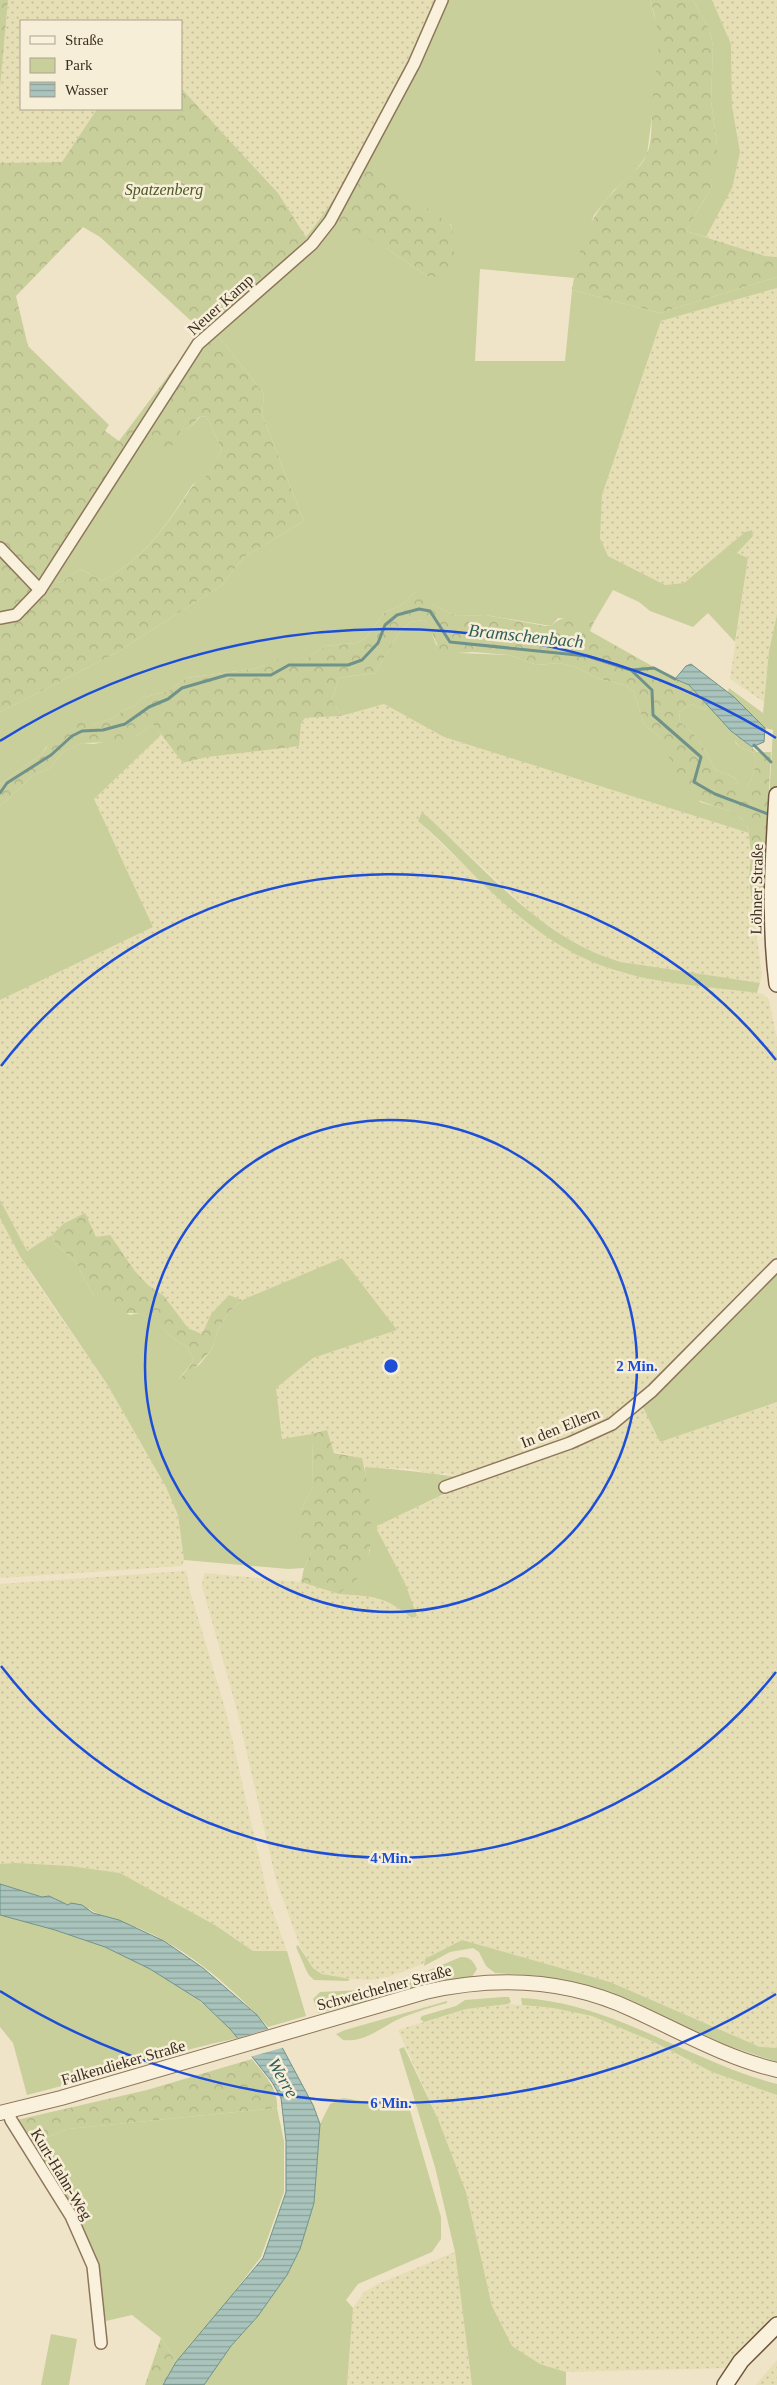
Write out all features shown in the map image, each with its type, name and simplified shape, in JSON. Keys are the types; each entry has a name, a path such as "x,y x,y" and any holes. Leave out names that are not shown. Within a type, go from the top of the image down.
{"main road":[{"name":"Löhner Straße","path":"777,795 771,893 772,937 777,984"},
{"path":"725,2385 741,2361 777,2325"}],"street":[{"name":"Neuer Kamp","path":"0,618 16,615 40,590 198,344 322,233 362,165 414,64 442,0"},
{"path":"0,548 40,590"},
{"name":"In den Ellern","path":"445,1487 570,1443 612,1424 652,1391 777,1265"},
{"name":"Schweichelner Straße","path":"255,2041 456,1985 484,1982 538,1984 602,1997 709,2047 777,2070"},
{"name":"Falkendieker Straße","path":"4,2112 116,2082 255,2041"},
{"name":"Kurt-Hahn-Weg","path":"4,2112 11,2120 71,2216 93,2266 101,2343"}],"shaded area":[{"path":"8,0 434,0 411,56 357,160 324,216 306,237 278,193 182,89 182,20 20,20 20,110 96,110 62,162 0,163 0,88"},
{"path":"712,0 777,0 777,257 765,256 706,237 732,188 738,138 732,106 731,44"},
{"path":"777,288 777,614 769,651 764,702 730,679 748,558 737,553 753,536 752,530 745,532 684,583 665,585 608,556 600,538 600,509 602,495 661,321"},
{"path":"384,704 444,737 749,833 751,853 749,879 762,975 760,983 662,970 606,958 572,941 537,918 441,829 418,821 497,897 564,948 622,973 763,994 769,1000 777,1038 777,1260 639,1398 617,1417 591,1432 458,1477 445,1473 436,1475 411,1469 365,1467 362,1458 282,1439 276,1388 313,1358 396,1330 342,1258 242,1300 229,1295 211,1314 202,1334 188,1328 164,1296 148,1285 135,1271 122,1251 96,1237 63,1224 52,1235 27,1251 0,1200 0,1000 153,927 94,799 161,735 184,763 207,757 301,723 305,718 341,716"},
{"path":"0,1218 32,1276 107,1384 166,1487 178,1515 184,1560 182,1566 0,1578"},
{"path":"777,1402 777,2048 760,2047 610,1982 462,1940 425,1959 423,1964 391,1976 372,1980 330,1977 313,1968 300,1946 276,1880 236,1706 202,1586 204,1573 301,1582 339,1594 379,1597 389,1601 412,1618 405,1583 376,1530 380,1524 643,1404 660,1442"},
{"path":"186,1571 190,1591 226,1712 269,1901 287,1951 253,1951 215,1925 120,1873 70,1866 0,1864 0,1584"},
{"path":"508,2004 553,2008 592,2016 654,2042 712,2072 777,2095 777,2317 728,2368 566,2372 540,2364 512,2346 492,2306 466,2192 438,2119 398,2030 466,2009"},
{"path":"455,2252 472,2385 347,2385 353,2308 364,2292 378,2284"},
{"path":"777,2360 777,2385 756,2385 759,2381"}],"green space":[{"path":"0,0 8,0 0,88"},
{"path":"434,0 650,0 660,35 660,52 647,155 634,173 614,190 594,215 574,278 480,269 475,361 565,361 572,290 660,313 777,277 777,288 661,321 602,495 600,538 608,556 665,585 684,583 745,532 752,530 753,536 737,553 748,558 735,642 708,613 693,627 650,611 639,602 613,590 594,622 558,618 551,626 485,615 457,616 433,605 415,592 402,605 385,612 366,637 357,643 325,646 306,659 294,662 186,678 169,691 142,698 135,706 125,709 114,718 93,724 46,747 43,753 0,784 0,712 116,653 222,585 244,557 304,521 262,415 264,394 216,333 308,244 306,237 344,184 378,123","holes":["451,224 452,229 430,278 386,248"]},
{"path":"650,0 693,0 710,31 713,46 711,101 717,145 717,166 711,188 686,231 765,256 777,257 777,277 660,313 572,290 577,263 585,237 597,212 614,191 641,164 649,148 658,53 655,15"},
{"path":"693,0 712,0 731,44 732,106 740,152 732,188 706,237 686,231 711,188 717,145 711,101 713,46 710,31"},
{"name":"Spatzenberg","path":"182,89 278,193 306,237 308,244 216,333 264,394 262,415 304,521 244,557 222,585 116,653 0,712 0,163 62,162 96,110 182,110","holes":["83,227 100,237 202,331 119,441 105,431 109,425 28,346 16,296","206,416 222,450 203,481 194,484 154,539 119,571 103,581 80,569 60,583 53,579 147,437 157,449 172,446 181,430 189,428 199,417"]},
{"path":"367,167 451,225 454,238 454,271 430,278 386,248 333,221"},
{"path":"206,416 222,450 203,482 193,484 164,527 144,550 119,571 103,581 80,569 60,583 53,579 147,436 189,428 200,417"},
{"path":"415,592 428,595 433,605 457,616 485,615 546,626 551,626 566,618 594,622 590,631 689,685 709,706 705,710 692,704 679,712 680,722 697,738 715,770 735,778 740,786 747,786 749,783 755,766 754,753 740,747 735,741 737,735 757,752 771,752 762,920 759,921 754,918 749,879 751,853 748,827 741,818 726,810 700,801 688,793 678,778 660,737 644,725 634,692 625,685 596,678 578,668 560,663 537,665 509,655 473,652 442,654 430,628 424,620 410,622 401,630 375,673 339,678 332,699 341,716 305,718 301,723 299,746 207,757 183,763 153,724 138,735 117,742 82,743 63,752 49,769 35,774 0,806 0,784 43,753 53,737 74,724 87,721 93,724 114,718 125,709 135,706 142,698 169,691 186,678 253,669 265,665 269,658 277,659 282,663 306,659 325,646 357,643 366,637 385,612 402,605"},
{"path":"777,614 777,822 768,818 773,730 765,728 728,692 729,688 763,713 769,651"},
{"path":"424,620 430,627 436,645 459,653 509,655 537,665 560,663 578,668 596,678 625,685 634,692 644,725 660,737 700,802 722,808 737,815 747,826 749,833 444,737 384,704 341,716 332,699 339,678 375,673 401,630 410,622"},
{"path":"692,704 705,710 709,706 737,735 735,742 740,747 754,753 754,770 747,786 740,786 735,778 715,770 697,738 680,722 679,712"},
{"path":"154,723 161,735 94,799 153,927 0,1000 0,806 35,774 49,769 63,752 82,743 94,744 138,735"},
{"path":"422,812 514,898 564,936 592,951 621,962 760,983 757,993 678,984 638,976 600,965 559,945 533,927 488,889 418,821"},
{"path":"0,1200 27,1251 52,1235 56,1245 75,1261 93,1295 130,1315 139,1313 153,1318 169,1335 188,1348 194,1360 179,1379 200,1364 212,1349 219,1328 229,1312 242,1300 342,1258 397,1330 313,1358 276,1388 282,1439 312,1434 313,1487 301,1510 311,1553 304,1568 288,1569 184,1560 178,1515 166,1487 107,1384 20,1256 0,1218"},
{"path":"85,1213 96,1237 110,1235 135,1271 148,1285 164,1296 188,1328 202,1334 211,1314 229,1295 242,1300 229,1312 219,1328 212,1349 181,1383 179,1380 194,1360 188,1348 169,1335 153,1319 139,1313 117,1313 93,1295 75,1261 56,1245 52,1235 63,1224"},
{"path":"777,1260 777,1402 660,1442 642,1405 617,1424 590,1439 467,1483 377,1526 377,1530 405,1583 417,1616 412,1618 393,1605 378,1598 339,1594 363,1571 370,1551 365,1467 458,1477 591,1432 617,1417 639,1398"},
{"path":"327,1430 334,1453 362,1458 369,1499 371,1531 368,1559 362,1573 339,1594 301,1582 304,1568 311,1553 300,1536 301,1510 313,1487 312,1434"},
{"path":"0,1864 70,1866 120,1873 215,1925 253,1951 287,1951 306,2016 268,2027 226,1985 194,1959 160,1938 98,1914 90,1909 68,1905 49,1896 42,1897 0,1884"},
{"path":"0,1915 98,1944 129,1958 188,1992 214,2013 238,2038 27,2095 13,2043 0,2027"},
{"path":"462,1940 610,1982 760,2047 777,2048 777,2062 717,2042 633,2001 602,1990 540,1976 495,1973 486,1966 479,1952 473,1948 450,1952 424,1966 425,1959"},
{"path":"298,1945 313,1968 322,1974 350,1979 348,1981 314,1980 308,1974 296,1947"},
{"path":"461,1957 469,1959 476,1966 477,1969 472,1977 433,1984 318,2013 313,1999 320,1992 383,1989"},
{"path":"509,1997 511,2002 508,2004 466,2009 424,2022 420,2019 422,2016 456,2006 465,2000"},
{"path":"521,1998 555,2002 588,2010 620,2021 713,2062 777,2084 777,2095 712,2072 654,2042 592,2016 553,2008 522,2005"},
{"path":"447,2001 447,2003 401,2018 359,2039 343,2040 336,2034 345,2030"},
{"path":"404,2047 438,2119 466,2192 492,2306 512,2346 540,2364 566,2372 566,2385 472,2385 455,2252 435,2167 399,2049"},
{"path":"252,2059 273,2088 277,2108 68,2129 28,2145 12,2121 147,2090"},
{"path":"343,2098 387,2105 407,2100 441,2217 441,2239 432,2252 358,2284 346,2300 353,2308 347,2385 204,2385 231,2346 258,2316 287,2275 300,2249 314,2203 320,2124 330,2104"},
{"path":"277,2108 284,2141 284,2192 261,2257 218,2313 176,2362 161,2338 132,2315 106,2321 94,2259 28,2145 68,2129"},
{"path":"51,2334 77,2339 69,2385 41,2385"},
{"path":"161,2338 176,2362 163,2385 145,2385"}],"water":[{"path":"691,664 734,697 765,728 764,742 752,747 731,731 689,685 675,679 686,666"},
{"name":"Werre","path":"0,1884 42,1897 49,1896 68,1905 71,1903 82,1905 93,1913 119,1920 164,1941 203,1968 257,2015 283,2049 313,2105 320,2124 314,2203 300,2249 287,2275 258,2316 231,2346 204,2385 163,2385 176,2362 263,2258 286,2192 286,2141 281,2098 272,2082 231,2030 201,2001 150,1969 105,1947 55,1930 0,1915"}],"pier":[{"path":"272,2028 285,2047 250,2057 235,2039"}],"waterway":[{"name":"Bramschenbach","path":"0,793 7,783 51,755 72,736 82,731 103,730 125,724 149,707 168,699 182,688 227,675 271,675 289,665 348,665 362,660 378,643 385,625 397,615 419,609 430,611 450,642 587,656 631,670 652,690 653,715 701,757 694,782 715,794 768,814"},
{"path":"632,670 654,668 675,679"},
{"path":"754,745 771,762"}]}
